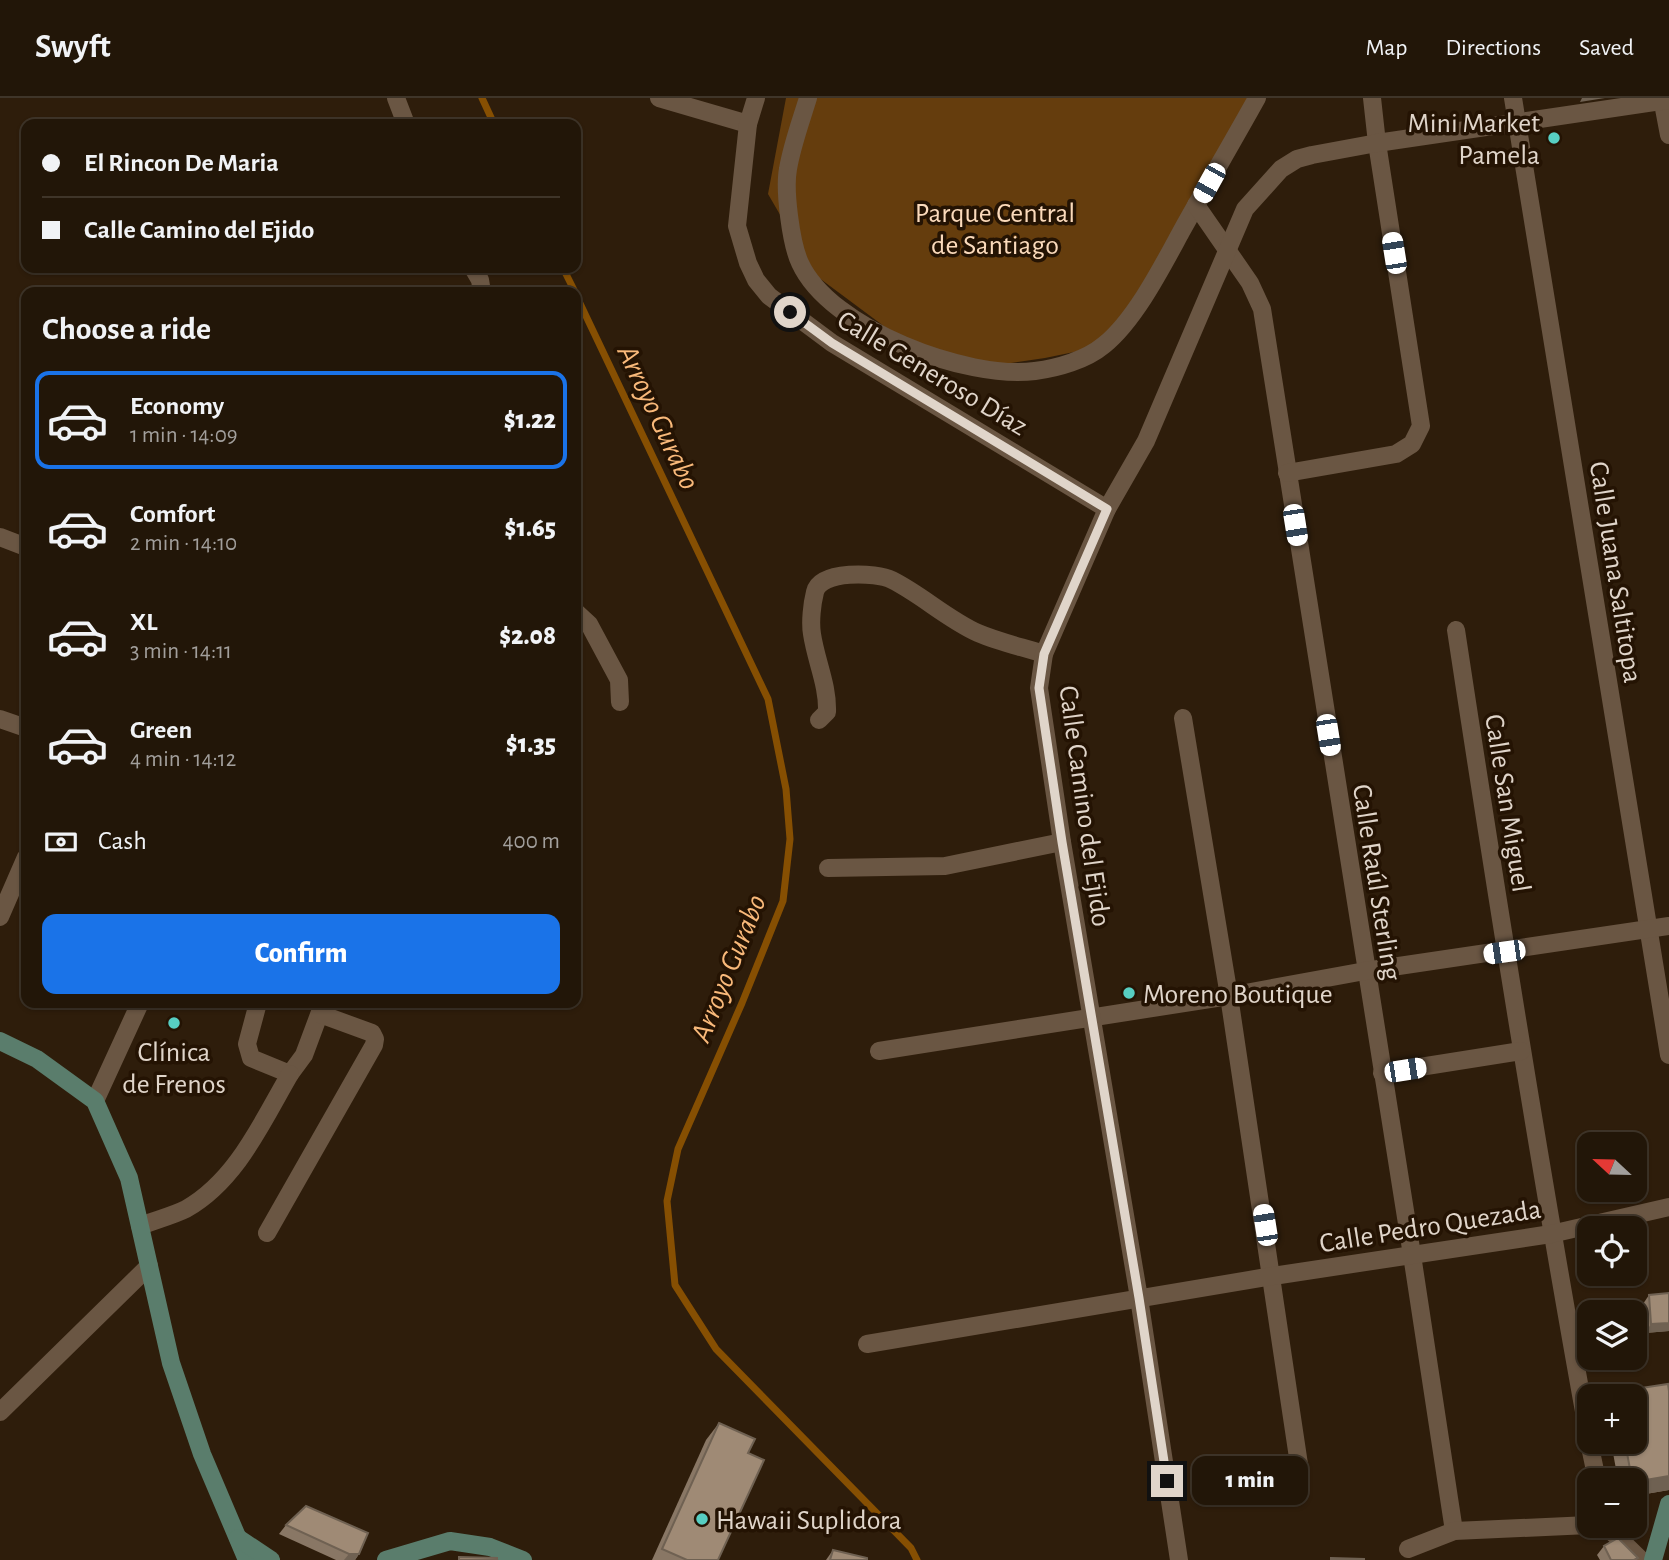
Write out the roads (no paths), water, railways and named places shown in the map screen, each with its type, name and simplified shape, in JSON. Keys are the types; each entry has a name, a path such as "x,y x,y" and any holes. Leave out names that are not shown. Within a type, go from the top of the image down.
{"main road":[{"path":"0,1041 37,1059 95,1101 129,1178 172,1363 202,1454 247,1560"},
{"path":"1653,1560 1669,1504"},
{"path":"238,1538 271,1560"},
{"path":"386,1560 450,1541 490,1554 523,1560"}],"street":[{"path":"396,98 404,119"},
{"path":"659,98 748,124"},
{"name":"Calle Generoso Díaz","path":"756,98 748,124 737,226 748,263 756,280 769,296 832,343 1107,509"},
{"path":"808,98 787,172 789,217 799,263 814,284 833,303 861,324 915,350 975,368 1005,372 1035,371 1067,364 1103,346 1148,291 1257,98"},
{"path":"1287,473 1396,454 1412,444 1421,426 1372,98"},
{"name":"Calle Juana Saltitopa","path":"1513,98 1669,1055"},
{"path":"1665,100 1669,135"},
{"name":"Calle Camino del Ejido","path":"1179,1560 1039,688 1044,654 1107,509 1146,442 1245,209 1281,169 1304,157 1515,121 1665,100"},
{"name":"Calle Raúl Sterling","path":"1196,205 1250,283 1262,309 1454,1531"},
{"path":"0,537 21,545"},
{"path":"819,720 827,712 828,699 811,632 814,595 816,586 822,580 836,575 890,579 948,617 980,633 1044,654"},
{"path":"581,617 589,624 619,680 620,702"},
{"name":"Calle San Miguel","path":"1456,630 1504,952 1579,1384"},
{"path":"1183,718 1273,1276 1300,1471"},
{"path":"0,719 21,726"},
{"path":"828,867 945,866 1062,842"},
{"path":"0,917 7,881 21,863"},
{"path":"879,1051 1229,996 1365,971 1669,926"},
{"path":"95,1101 138,1008"},
{"path":"257,1008 247,1044 251,1058 290,1074"},
{"path":"140,1226 186,1209 217,1186 241,1158 304,1055 322,1008 372,1033 374,1045 267,1233"},
{"path":"1382,1073 1521,1051"},
{"name":"Calle Pedro Quezada","path":"867,1344 1273,1276 1551,1234 1669,1207"},
{"path":"0,1412 149,1266"},
{"path":"1408,1549 1454,1531 1577,1526"},
{"path":"1618,1538 1641,1560"}],"waterway":[{"name":"Arroyo Gurabo","path":"482,98 492,119"},
{"name":"Arroyo Gurabo","path":"566,273 572,287"},
{"name":"Arroyo Gurabo","path":"581,306 768,699 786,789 790,839 783,901 678,1149 667,1201 675,1285 716,1349 911,1548 917,1560"}],"place":[{"name":"Mini Market Pamela","path":"1554,138"},
{"name":"Moreno Boutique","path":"1129,993"},
{"name":"Clínica de Frenos","path":"174,1023"},
{"name":"Hawaii Suplidora","path":"702,1519"}],"park label":[{"name":"Parque Central de Santiago","path":"995,228"}]}
